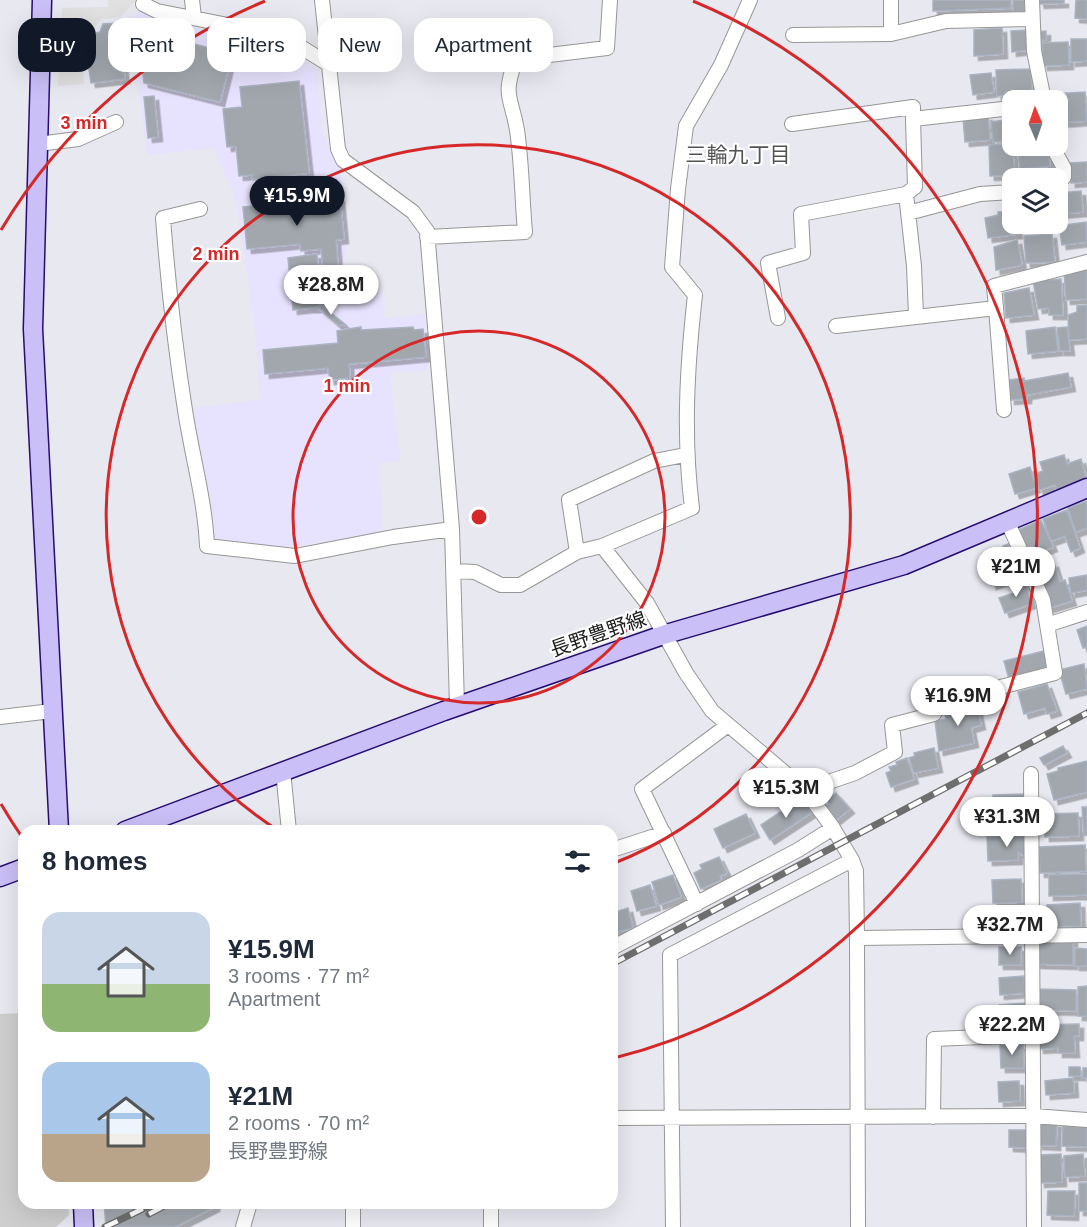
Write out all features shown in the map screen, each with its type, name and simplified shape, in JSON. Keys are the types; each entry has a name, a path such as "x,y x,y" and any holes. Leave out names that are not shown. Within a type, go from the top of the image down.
{"main road":[{"path":"42,0 33,329 59,825"},
{"name":"長野豊野線","path":"141,825 457,706 663,635 904,565 1087,488"},
{"path":"0,877 18,870"},
{"path":"80,1226 82,1209"}],"street":[{"path":"192,0 194,17"},
{"path":"322,0 324,18"},
{"path":"428,237 525,232 517,129 508,100 508,80 516,59 607,48 610,0"},
{"path":"454,572 475,572 501,585 520,585 577,552 602,546 692,508 685,455 690,339 695,295 672,267 681,155 686,126 721,65 750,0"},
{"path":"891,0 891,34"},
{"path":"1032,0 1034,51 1042,90"},
{"path":"143,4 157,11 228,25 241,34 283,36 318,58"},
{"path":"793,34 891,34 946,21 1032,19"},
{"path":"331,72 338,149 343,159 413,212 427,231 453,529 457,706"},
{"path":"778,318 768,263 803,253 801,213 906,194 915,187 913,107 792,124"},
{"path":"913,119 1002,109"},
{"path":"38,144 78,139 116,122"},
{"path":"908,213 980,194 1002,193"},
{"path":"906,194 916,316"},
{"path":"200,209 163,218 169,298 185,412 205,514 207,546 295,556 453,529"},
{"path":"1004,410 994,286 1087,262"},
{"path":"836,326 996,308"},
{"path":"577,552 569,500 654,461 685,455"},
{"path":"805,790 855,773 895,752 892,725 934,714 939,703 1055,673 1042,600 1008,523"},
{"path":"602,546 647,603 663,635 712,711 805,790 833,828 852,860 856,871 858,938 858,1227"},
{"path":"1047,625 1087,612"},
{"path":"0,717 52,711"},
{"path":"697,904 642,789 728,725"},
{"path":"283,771 288,825"},
{"path":"1031,774 1034,935 1032,1035 1034,1227"},
{"path":"618,945 798,850 833,828"},
{"path":"618,848 664,833"},
{"path":"673,1227 670,955 852,860"},
{"path":"858,938 1087,935"},
{"path":"933,1118 934,1039 1032,1035"},
{"path":"618,1118 859,1119 1034,1116 1087,1120"},
{"path":"243,1227 248,1209"},
{"path":"353,1209 353,1227"},
{"path":"491,1209 491,1227"}],"shaded area":[{"path":"108,0 136,0 120,17 101,19 96,25 96,18 61,18 62,8 108,7"},
{"path":"142,8 182,18 133,18"},
{"path":"195,27 207,31 207,72 306,72 306,64 317,70 322,133 335,159 340,164 347,250 332,293 382,291 384,318 425,314 428,370 390,373 400,461 379,463 383,533 283,548 214,541 211,536 190,408 260,400 255,328 236,198 213,148 147,155 137,72 195,72"},
{"path":"59,72 83,72 84,84 58,86"},
{"path":"18,1013 18,1209 68,1209 69,1215 56,1227 0,1227 0,1014"}],"building":[{"path":"933,0 1011,0 1011,8 933,11"},
{"path":"1013,0 1025,0 1025,11 1013,12"},
{"path":"1039,0 1064,0 1064,3 1040,4"},
{"path":"1076,0 1087,0 1087,19 1075,18"},
{"path":"103,24 108,24 108,72 124,72 125,79 91,83 89,72 96,72 96,33 100,32"},
{"path":"1002,28 1003,54 974,56 974,30"},
{"path":"1027,30 1028,50 1012,52 1011,31"},
{"path":"1046,31 1046,40 1035,41 1034,32"},
{"path":"1071,39 1087,39 1087,61 1071,62"},
{"path":"1068,42 1069,65 1043,66 1042,43"},
{"path":"195,44 207,47 207,72 228,72 220,102 144,83 142,72 195,72"},
{"path":"1031,69 1032,90 1002,90 1002,96 997,96 996,70"},
{"path":"991,73 994,92 973,95 970,75"},
{"path":"299,81 309,173 252,179 252,175 239,176 236,146 227,147 223,109 242,107 240,87"},
{"path":"1085,92 1087,121 1068,122 1068,93"},
{"path":"154,96 158,137 148,138 144,97"},
{"path":"988,116 990,140 965,142 963,118"},
{"path":"1002,120 1002,141 993,142 991,122"},
{"path":"1002,144 1002,156 1013,156 1014,168 1002,168 1002,176 990,176 989,145"},
{"path":"1018,156 1049,156 1050,166 1020,168"},
{"path":"1087,162 1087,182 1071,183 1070,163"},
{"path":"1081,191 1083,212 1068,213 1068,192"},
{"path":"340,197 344,239 336,240 338,266 323,268 321,249 301,251 300,244 247,249 243,207"},
{"path":"998,212 1002,212 1002,234 1018,234 988,238 985,218 998,215"},
{"path":"1086,222 1087,242 1062,245 1060,234 1068,234 1068,225"},
{"path":"1052,234 1055,262 1026,263 1024,236"},
{"path":"1017,240 1022,265 996,270 994,247"},
{"path":"317,254 320,307 293,310 288,258"},
{"path":"1087,270 1087,299 1066,300 1064,271"},
{"path":"1061,279 1063,315 1049,315 1049,308 1038,309 1033,281"},
{"path":"1029,288 1034,315 1006,318 1004,293"},
{"path":"320,304 346,325 338,325 317,307"},
{"path":"1087,305 1087,339 1069,340 1068,315 1077,312 1077,306"},
{"path":"361,327 361,330 413,327 414,330 423,329 426,357 349,364 350,378 330,380 328,368 265,374 263,350 338,343 337,331"},
{"path":"1055,327 1058,351 1028,354 1026,331"},
{"path":"1067,327 1070,351 1060,351 1057,328"},
{"path":"1068,373 1071,387 1027,395 1027,399 1010,400 1010,380 1024,378 1024,381"},
{"path":"1064,455 1067,464 1081,459 1087,481 1057,491 1055,485 1039,490 1034,474 1043,471 1040,462"},
{"path":"1030,467 1036,488 1015,494 1009,474"},
{"path":"1087,501 1087,528 1076,532 1068,508"},
{"path":"1067,510 1080,548 1071,552 1065,536 1051,541 1043,519"},
{"path":"1041,520 1053,547 1043,551 1046,556 1031,562 1028,554 1035,551 1032,545 1023,548 1016,531"},
{"path":"1008,544 1019,576 992,585 982,555 992,552 996,564 1008,560 1003,546"},
{"path":"1054,563 1060,582 1065,580 1072,601 1049,608 1036,568"},
{"path":"1087,575 1087,590 1071,593 1069,578"},
{"path":"1026,581 1031,604 1005,613 999,598 1014,593 1012,586"},
{"path":"1087,626 1087,647 1083,648 1077,630"},
{"path":"1044,651 1049,669 1009,679 1004,661"},
{"path":"1084,664 1087,689 1066,694 1059,670"},
{"path":"1047,684 1057,711 1047,714 1045,708 1024,714 1018,692"},
{"path":"976,702 981,725 971,728 974,743 939,751 935,721 946,719 944,710"},
{"path":"1063,746 1067,753 1044,765 1040,758"},
{"path":"934,748 938,768 914,773 909,758 915,756 914,753"},
{"path":"907,758 914,779 891,787 886,773 891,771 889,767"},
{"path":"1087,761 1087,792 1054,800 1047,774 1058,771 1058,768"},
{"path":"836,793 850,809 836,820 825,806 829,804 827,800"},
{"path":"1026,794 1027,816 1010,818 1009,808 1003,807 1003,818 993,818 993,795"},
{"path":"801,798 811,813 770,840 761,825"},
{"path":"1082,807 1087,807 1087,835 1084,836"},
{"path":"1078,813 1079,836 1045,837 1044,814"},
{"path":"746,814 755,833 723,848 714,829"},
{"path":"1027,836 1028,858 1018,852 1018,860 988,861 987,837"},
{"path":"1085,845 1086,871 1040,873 1039,847"},
{"path":"719,857 727,873 720,876 721,880 701,889 694,873 702,869 700,865"},
{"path":"1087,874 1087,895 1049,896 1049,875"},
{"path":"673,875 681,897 659,905 652,882"},
{"path":"1021,879 1022,902 993,903 992,880"},
{"path":"650,885 656,906 637,911 631,891"},
{"path":"1080,903 1081,926 1048,927 1047,905"},
{"path":"628,908 633,928 618,932 618,911"},
{"path":"1036,938 1073,939 1073,965 1036,964"},
{"path":"999,947 1021,947 1021,965 999,965"},
{"path":"1075,948 1087,949 1087,966 1075,966"},
{"path":"1024,976 1025,993 1000,995 999,978"},
{"path":"1087,986 1087,1016 1078,1016 1078,987"},
{"path":"1037,989 1076,990 1076,1011 1037,1010"},
{"path":"1026,1003 1027,1021 1000,1023 999,1005"},
{"path":"1079,1024 1079,1036 1074,1036 1075,1053 1058,1053 1058,1048 1039,1049 1038,1025"},
{"path":"1000,1045 1023,1045 1024,1068 1001,1068"},
{"path":"1069,1067 1080,1067 1081,1076 1069,1076"},
{"path":"1083,1068 1087,1068 1087,1078 1083,1078"},
{"path":"1073,1078 1074,1093 1046,1095 1045,1081"},
{"path":"1019,1081 1020,1101 999,1102 998,1082"},
{"path":"1039,1122 1057,1123 1056,1146 1038,1145"},
{"path":"1063,1125 1087,1126 1087,1147 1062,1146"},
{"path":"1009,1130 1028,1130 1027,1148 1009,1147"},
{"path":"1061,1154 1062,1182 1040,1183 1039,1155"},
{"path":"1083,1154 1085,1176 1065,1177 1064,1156"},
{"path":"1079,1183 1087,1183 1087,1211 1079,1211"},
{"path":"1048,1191 1075,1191 1074,1216 1047,1215"},
{"path":"104,1209 211,1209 175,1227 106,1227"}],"railway":[{"path":"618,961 1087,713"},
{"path":"105,1227 142,1209"},
{"path":"149,1214 159,1209"}],"district":[{"name":"三輪九丁目","path":"738,155"}]}
